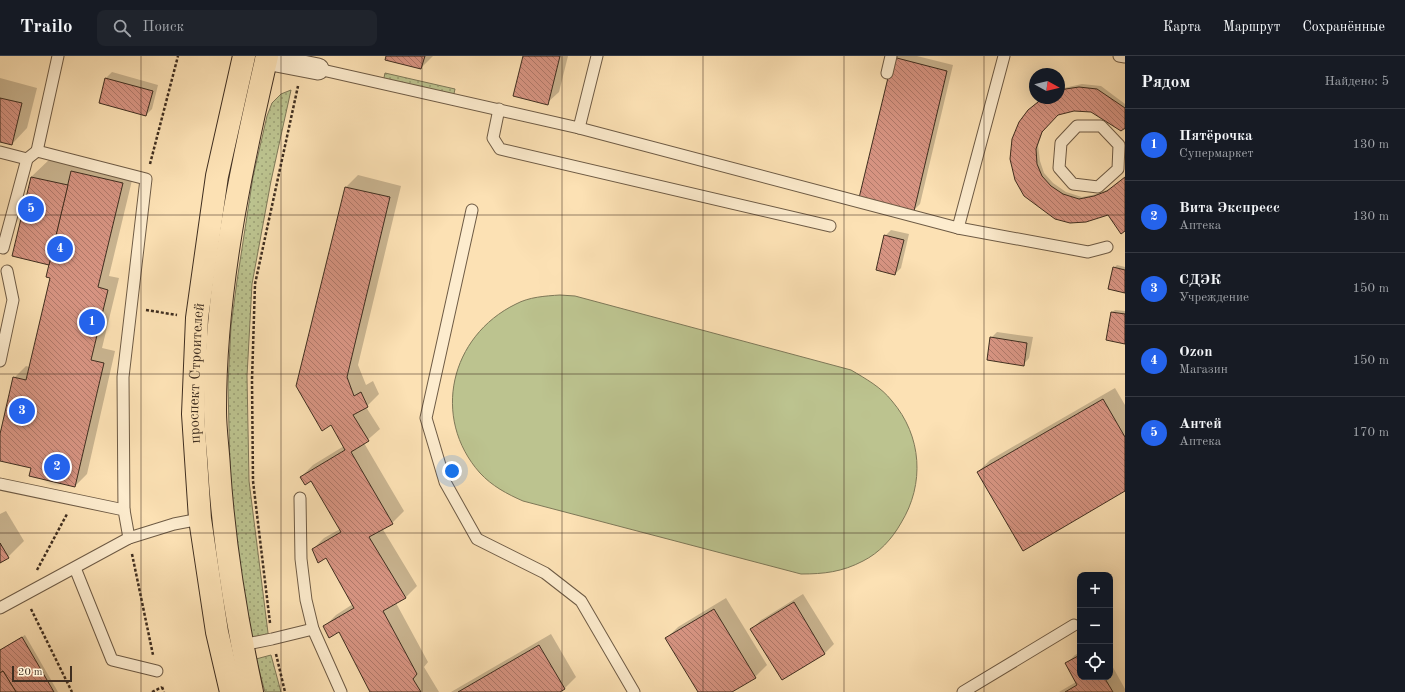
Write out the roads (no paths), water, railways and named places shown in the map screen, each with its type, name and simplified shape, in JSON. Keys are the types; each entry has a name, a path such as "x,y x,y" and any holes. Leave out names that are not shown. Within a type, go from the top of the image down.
{"main road":[{"name":"проспект Строителей","path":"231,692 217,632 200,519 193,414 197,318 217,176 244,56"},
{"name":"проспект Строителей","path":"252,692 231,587 222,520 215,404 219,321 239,182 266,58"}],"street":[{"path":"266,58 310,67"}],"lane":[{"path":"3,248 27,159 36,151 58,56"},
{"path":"579,128 597,56"},
{"path":"888,73 891,56"},
{"path":"958,228 1004,56"},
{"path":"1119,56 1125,57"},
{"path":"310,67 579,128 958,228 1088,252 1107,248"},
{"path":"499,109 493,138 500,149 830,226"},
{"path":"1077,126 1101,126 1119,145 1122,171 1098,187 1073,184 1059,168 1061,143 1077,126"},
{"path":"36,151 146,179 124,377 124,510 129,538"},
{"path":"0,152 27,159"},
{"path":"472,210 426,418 445,482 477,539 545,573 580,601 634,692"},
{"path":"0,361 13,300 7,271"},
{"path":"0,484 124,510"},
{"path":"300,498 301,559 306,600 313,629 341,692"},
{"path":"0,608 129,538 174,524 200,519"},
{"path":"75,568 112,660 157,670"},
{"path":"963,692 1074,625"},
{"path":"242,645 313,629"}],"place":[{"name":"Антей","path":"31,209"},
{"name":"Ozon","path":"60,249"},
{"name":"Пятёрочка","path":"92,322"},
{"name":"СДЭК","path":"22,411"},
{"name":"Вита Экспресс","path":"57,467"}]}
